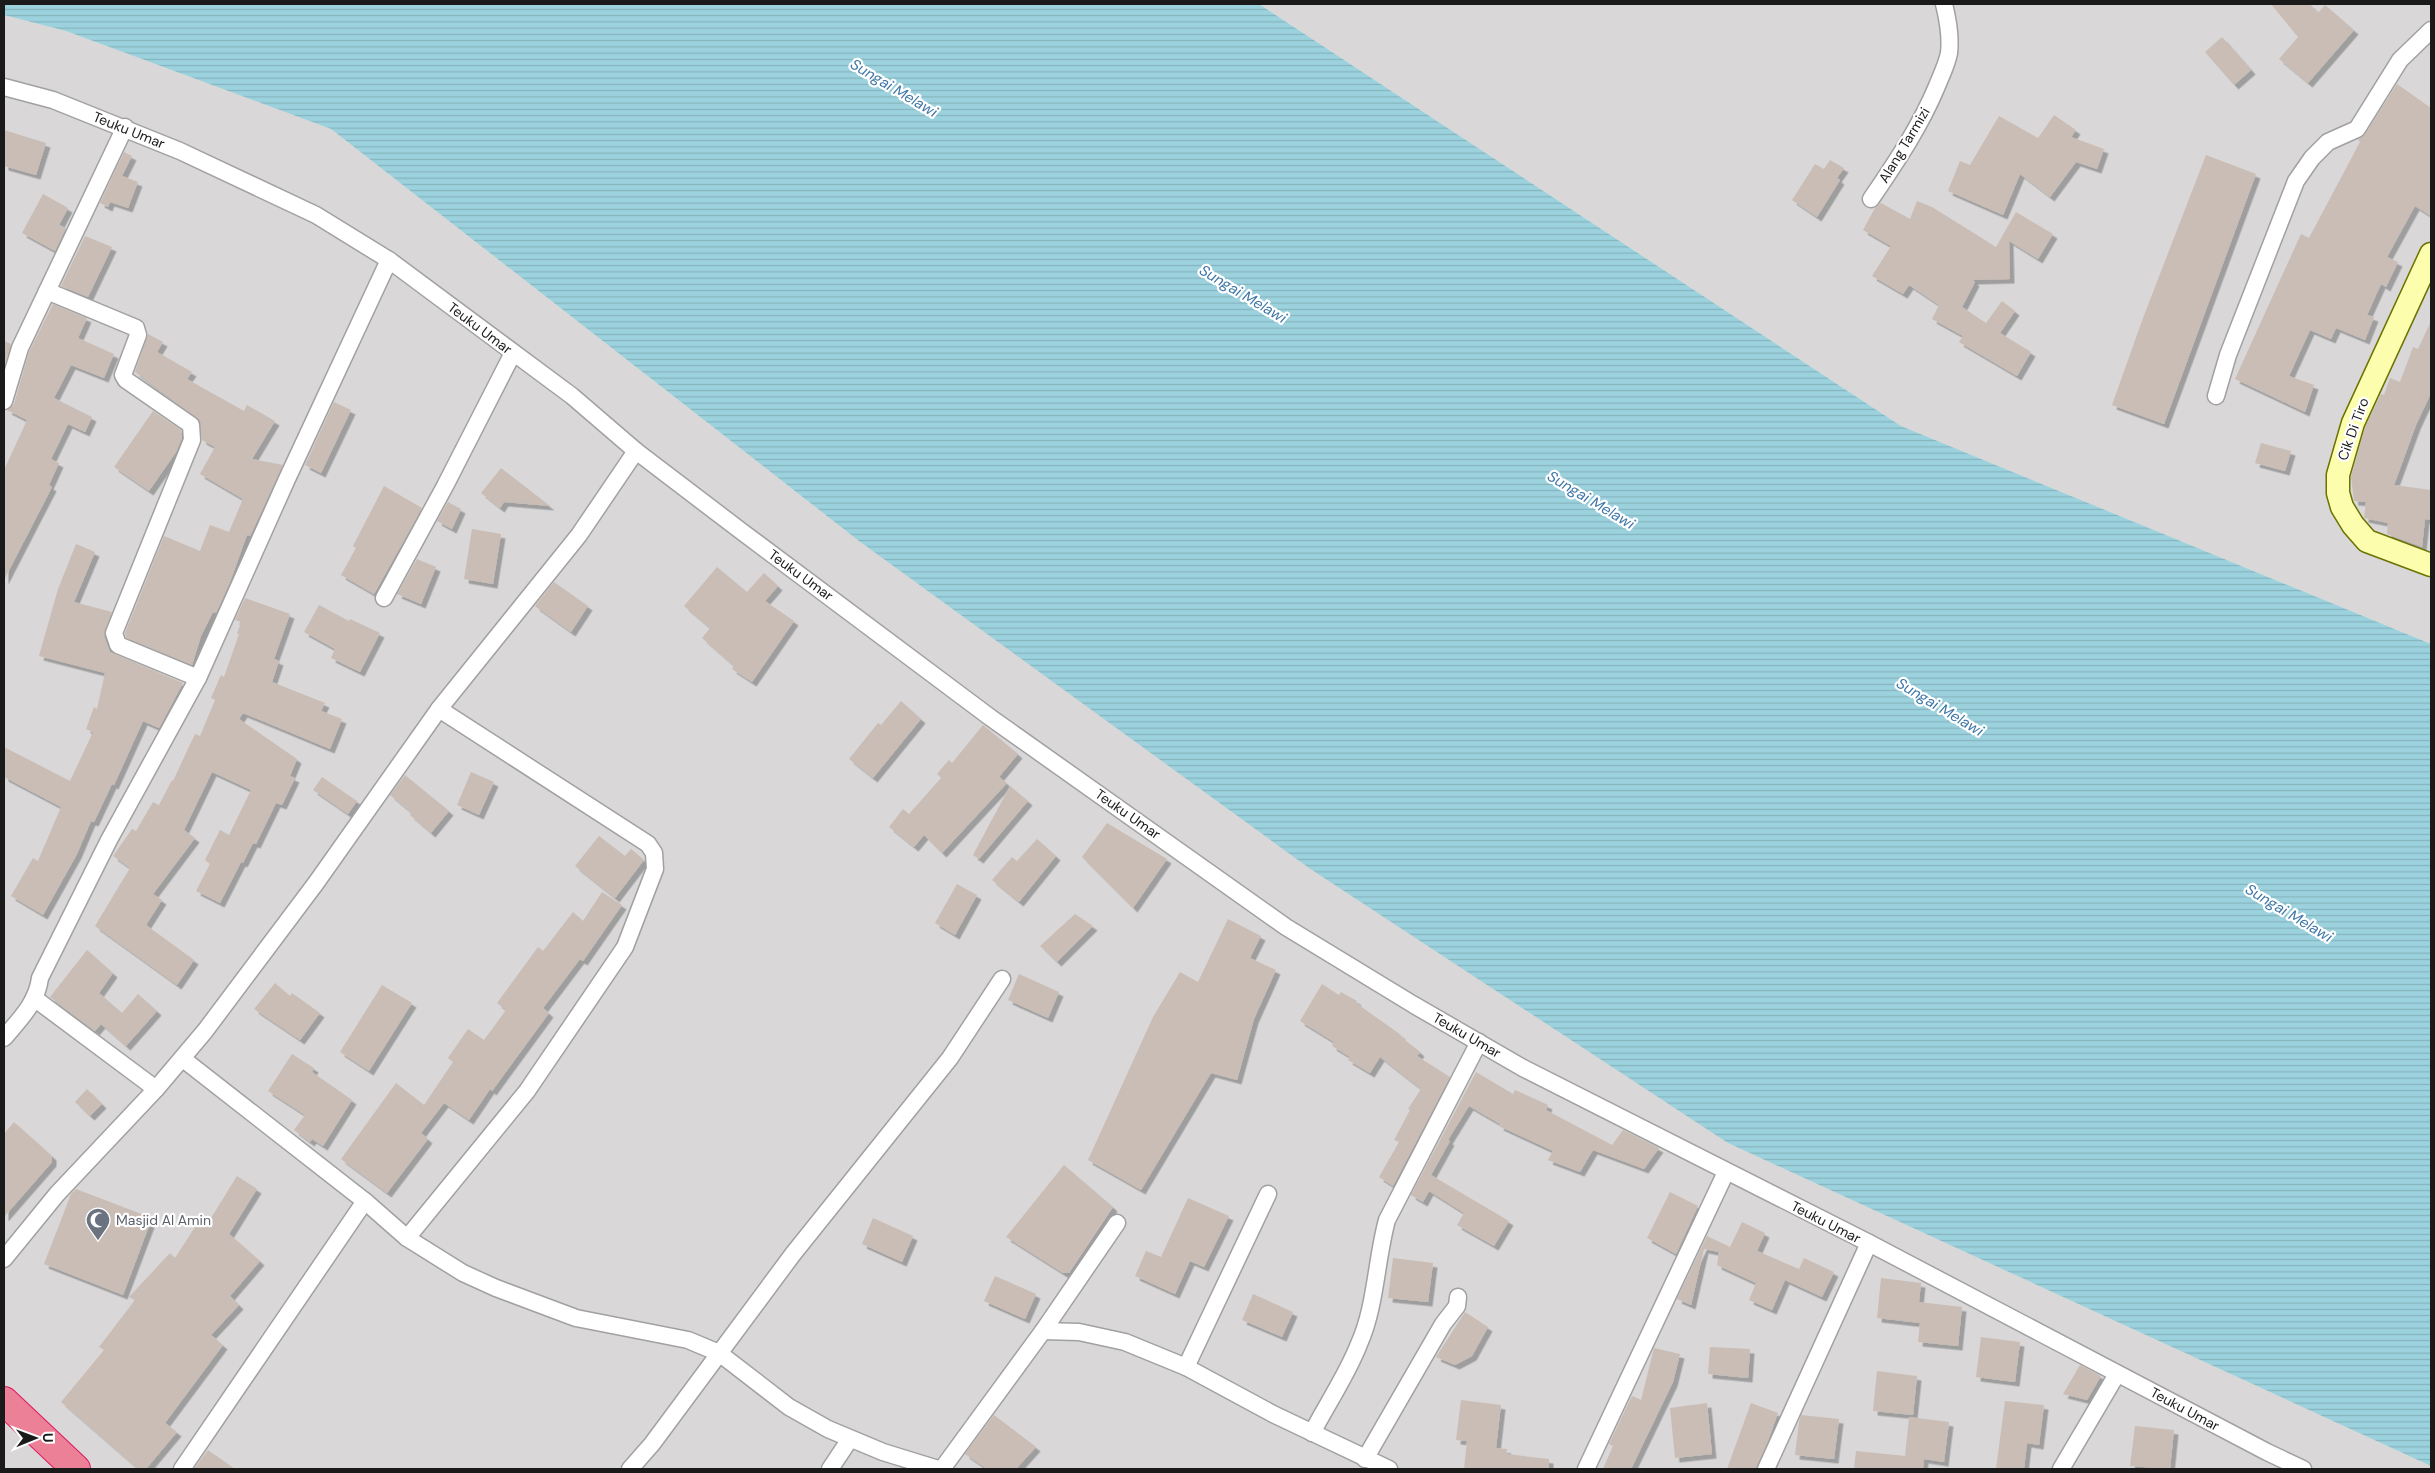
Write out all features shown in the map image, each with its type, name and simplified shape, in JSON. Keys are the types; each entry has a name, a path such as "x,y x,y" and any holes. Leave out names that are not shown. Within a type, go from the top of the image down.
{"highway":[{"path":"4,1401 76,1469"},
{"path":"4,1426 51,1469"}],"street":[{"name":"Alang Tarmizi","path":"1871,199 1923,118 1941,76 1948,56 1950,42 1949,26 1944,4"},
{"path":"2216,396 2235,337 2296,182 2312,158 2328,142 2357,129 2400,60 2431,30"},
{"name":"Teuku Umar","path":"4,87 53,100 124,127 316,215 389,260 572,396 636,450 991,718 1286,927 1523,1068 1869,1244 2266,1452 2303,1469"},
{"path":"4,401 20,348 124,127"},
{"name":"Cik Di Tiro","path":"2431,254 2353,422 2338,475 2338,493 2342,507 2353,525 2367,540 2431,565"},
{"path":"4,1038 28,1009 34,998 40,978 109,840 198,678 287,479 389,260"},
{"path":"47,291 136,328 138,335 123,375 126,380 191,425 192,440 114,633 118,645 198,678"},
{"path":"384,598 445,486 512,353"},
{"path":"4,1259 57,1194 183,1059 310,891 439,709 580,535 636,450"},
{"path":"407,1238 527,1091 625,947 655,870 654,853 648,844 439,709"},
{"path":"630,1469 652,1444 799,1246 950,1058 1002,979"},
{"path":"34,998 156,1089"},
{"path":"1312,1433 1360,1344 1387,1220 1479,1042"},
{"path":"183,1059 365,1201 407,1238 463,1273 496,1288 576,1318 674,1336 719,1353 789,1407 850,1439 938,1469"},
{"path":"1586,1469 1726,1172"},
{"path":"1186,1367 1268,1194"},
{"path":"182,1469 365,1201"},
{"path":"942,1469 1043,1331 1116,1223"},
{"path":"1766,1469 1869,1244"},
{"path":"1365,1459 1444,1324 1457,1306 1458,1297"},
{"path":"1043,1331 1078,1332 1126,1342 1186,1367 1383,1468"},
{"path":"2062,1469 2117,1374"},
{"path":"830,1469 850,1439"}],"shaded area":[{"path":"1259,4 2431,4 2431,644 1901,426"},
{"path":"4,15 66,31 331,129 859,541 1728,1143 2431,1466 2431,1469 4,1469"}],"water":[{"name":"Sungai Melawi","path":"4,4 1259,4 1901,426 2431,644 2431,1466 1728,1143 1309,868 859,541 331,129 66,31 4,15"}],"building":[{"path":"2271,4 2310,4 2318,13 2325,5 2354,30 2308,83 2279,59 2298,37"},
{"path":"2222,37 2251,70 2234,85 2205,52"},
{"path":"2397,84 2431,108 2431,216 2415,206 2387,257 2398,262 2386,287 2381,284 2367,315 2374,317 2365,340 2336,328 2331,339 2310,330 2289,376 2314,385 2305,412 2235,379 2301,234 2309,238 2360,142 2358,140 2365,134"},
{"path":"2054,115 2076,130 2071,137 2104,149 2097,169 2076,162 2050,197 2020,174 2003,215 1948,191 1960,161 1970,165 1999,116 2038,138"},
{"path":"4,130 46,143 36,175 4,166"},
{"path":"124,152 132,156 122,176 138,182 128,208 110,202 108,207 100,203"},
{"path":"2206,155 2256,174 2164,424 2112,405 2143,318"},
{"path":"1830,160 1844,168 1837,178 1840,180 1817,217 1792,200 1815,164 1824,169"},
{"path":"43,194 68,208 59,225 66,228 55,251 22,233"},
{"path":"1917,201 1932,207 1996,247 2016,212 2053,234 2038,259 2009,241 2010,279 1973,280 1975,282 1962,307 1986,323 2002,301 2015,311 2000,333 2031,352 2017,376 1959,342 1963,336 1932,319 1939,305 1909,285 1903,294 1872,276 1891,246 1863,230 1875,208 1881,203 1910,219"},
{"path":"85,236 112,247 88,297 61,286"},
{"path":"53,304 87,318 78,338 114,354 104,378 71,365 54,398 92,417 85,432 68,424 51,459 59,463 49,485 52,487 4,580 4,470 27,420 7,410 14,404 29,352"},
{"path":"2431,321 2431,393 2416,425 2394,485 2431,490 2431,520 2425,519 2422,547 2387,534 2388,523 2364,518 2366,502 2354,501 2351,477 2365,427 2381,394 2384,395 2390,378 2400,382 2413,347 2418,349"},
{"path":"148,334 163,342 157,352 192,372 187,379 244,411 247,405 275,421 252,459 283,465 250,536 247,535 230,582 216,613 213,612 201,636 192,665 126,638 125,633 164,536 200,551 210,525 229,532 243,499 200,474 215,447 202,440 199,420 135,372"},
{"path":"4,341 11,344 4,367"},
{"path":"334,402 351,410 321,473 305,465"},
{"path":"153,411 181,430 182,438 176,452 149,491 114,467"},
{"path":"2261,443 2291,451 2285,471 2255,463"},
{"path":"501,468 550,506 504,502 500,508 481,493"},
{"path":"384,486 422,508 374,594 341,575 356,548 353,546"},
{"path":"448,502 461,509 452,529 437,521"},
{"path":"472,529 501,534 493,584 464,579"},
{"path":"76,544 95,552 74,602 112,612 104,636 110,652 183,683 159,728 143,721 114,785 112,784 94,822 91,821 77,854 43,915 11,896 33,858 38,861 61,807 4,777 4,747 70,781 93,732 86,729 94,707 97,709 105,673 39,656 58,589"},
{"path":"417,559 436,567 421,604 397,594"},
{"path":"717,567 747,592 764,573 778,586 765,601 794,621 752,682 732,669 734,666 702,638 710,628 684,606"},
{"path":"554,582 588,606 571,632 535,606"},
{"path":"245,598 290,614 274,659 279,661 272,682 325,703 321,711 342,719 330,749 243,713 239,719 297,759 290,776 295,778 282,805 276,803 256,844 253,843 243,863 241,862 220,903 196,891 210,864 205,860 220,830 229,835 251,790 212,772 184,830 195,838 153,894 162,900 146,925 194,960 177,985 95,926 130,868 113,856 132,829 136,831 153,802 159,805 173,781 195,734 200,736 215,700 211,698 221,675 224,677 239,634 237,634 241,622 235,620"},
{"path":"319,605 349,621 350,619 380,633 360,672 331,658 335,649 304,632"},
{"path":"901,701 921,719 873,778 849,759 878,723 881,725"},
{"path":"983,725 1018,754 999,777 1007,783 942,853 924,835 914,847 889,827 903,809 909,814 941,778 937,774 949,760 952,763"},
{"path":"471,772 494,782 479,815 457,805"},
{"path":"405,775 449,811 431,833 410,815 412,813 390,795"},
{"path":"322,777 357,801 348,814 313,790"},
{"path":"1010,786 1028,801 979,859 973,855"},
{"path":"1107,823 1167,859 1133,908 1082,857"},
{"path":"599,836 625,856 631,849 644,860 615,898 575,866"},
{"path":"1037,839 1056,856 1019,902 992,880 1012,857 1017,861"},
{"path":"957,884 977,895 955,935 935,923"},
{"path":"602,892 622,905 583,961 580,959 543,1008 549,1013 492,1091 490,1089 469,1120 444,1103 421,1133 428,1139 387,1193 341,1159 396,1083 424,1105 453,1062 448,1058 468,1029 484,1040 506,1010 497,1003 538,947 543,951 573,912 583,921"},
{"path":"1075,914 1093,926 1057,962 1040,946"},
{"path":"1228,919 1261,936 1250,958 1276,970 1254,1019 1237,1080 1211,1073 1141,1190 1088,1160 1153,1017 1180,972 1198,982"},
{"path":"87,950 113,973 99,993 122,1013 138,994 157,1011 126,1046 101,1024 95,1031 50,997"},
{"path":"1019,974 1059,992 1048,1018 1008,1000"},
{"path":"275,983 290,996 292,993 320,1013 300,1040 254,1009"},
{"path":"1322,984 1339,995 1341,992 1357,1001 1356,1003 1401,1035 1420,1052 1417,1056 1450,1077 1393,1186 1379,1177 1399,1142 1394,1140 1410,1110 1408,1109 1421,1089 1380,1057 1370,1073 1348,1060 1350,1057 1332,1046 1334,1042 1300,1021"},
{"path":"382,985 412,1003 369,1071 340,1052"},
{"path":"292,1054 314,1068 312,1072 352,1100 323,1146 312,1139 310,1142 294,1130 305,1115 268,1091"},
{"path":"1476,1072 1513,1094 1515,1090 1548,1105 1546,1110 1612,1145 1623,1130 1659,1148 1644,1169 1593,1150 1580,1172 1548,1160 1553,1151 1499,1126 1500,1124 1469,1106 1448,1140 1450,1141 1431,1175 1509,1221 1494,1246 1457,1225 1464,1213 1429,1191 1423,1202 1411,1195"},
{"path":"87,1089 102,1104 90,1116 75,1102"},
{"path":"14,1122 52,1156 52,1162 4,1217 4,1134"},
{"path":"1064,1165 1113,1207 1069,1273 1063,1273 1006,1237"},
{"path":"237,1176 257,1189 229,1234 260,1261 230,1296 239,1305 211,1335 223,1345 165,1423 177,1432 146,1469 138,1469 61,1402 104,1350 99,1347 135,1300 129,1297 170,1253 175,1258 199,1221 206,1226"},
{"name":"Masjid Al Amin","path":"76,1189 152,1218 123,1295 44,1264 71,1194"},
{"path":"1670,1192 1698,1206 1676,1254 1647,1238"},
{"path":"1188,1198 1229,1216 1204,1267 1190,1261 1175,1294 1135,1276 1146,1251 1161,1257"},
{"path":"873,1218 913,1236 902,1262 862,1244"},
{"path":"1742,1222 1765,1233 1757,1251 1799,1269 1804,1258 1834,1272 1822,1297 1785,1280 1772,1310 1749,1300 1756,1283 1717,1265 1719,1252 1704,1249 1691,1305 1677,1299 1707,1236 1730,1247"},
{"path":"1393,1258 1433,1263 1428,1302 1388,1298"},
{"path":"995,1276 1036,1294 1025,1319 984,1301"},
{"path":"1881,1278 1921,1283 1919,1302 1962,1307 1958,1346 1918,1342 1920,1323 1877,1318"},
{"path":"1253,1294 1293,1312 1282,1337 1242,1320"},
{"path":"1465,1312 1488,1327 1472,1356 1455,1365 1436,1357"},
{"path":"1981,1337 2020,1342 2015,1382 1976,1377"},
{"path":"1710,1347 1750,1349 1748,1378 1708,1374"},
{"path":"1654,1348 1680,1354 1673,1382 1631,1469 1603,1469 1613,1446 1609,1444 1632,1396 1641,1400"},
{"path":"2080,1365 2101,1376 2087,1400 2063,1394"},
{"path":"1877,1371 1917,1376 1913,1415 1873,1411"},
{"path":"1461,1400 1501,1405 1496,1448 1507,1449 1506,1454 1549,1459 1549,1469 1464,1469 1467,1441 1456,1440"},
{"path":"2005,1401 2044,1405 2039,1445 2027,1443 2024,1469 1996,1469"},
{"path":"1707,1403 1712,1454 1675,1458 1670,1408"},
{"path":"1751,1403 1778,1413 1768,1441 1756,1469 1727,1469"},
{"path":"994,1415 1036,1447 1016,1469 987,1469 965,1454"},
{"path":"1801,1415 1839,1419 1834,1459 1795,1455"},
{"path":"1909,1417 1949,1422 1944,1462 1924,1459 1923,1469 1854,1469 1856,1451 1905,1456"},
{"path":"2135,1426 2174,1430 2170,1469 2130,1466"},
{"path":"208,1450 235,1469 194,1469"}],"place":[{"name":"Masjid Al Amin","path":"98,1241"}]}
